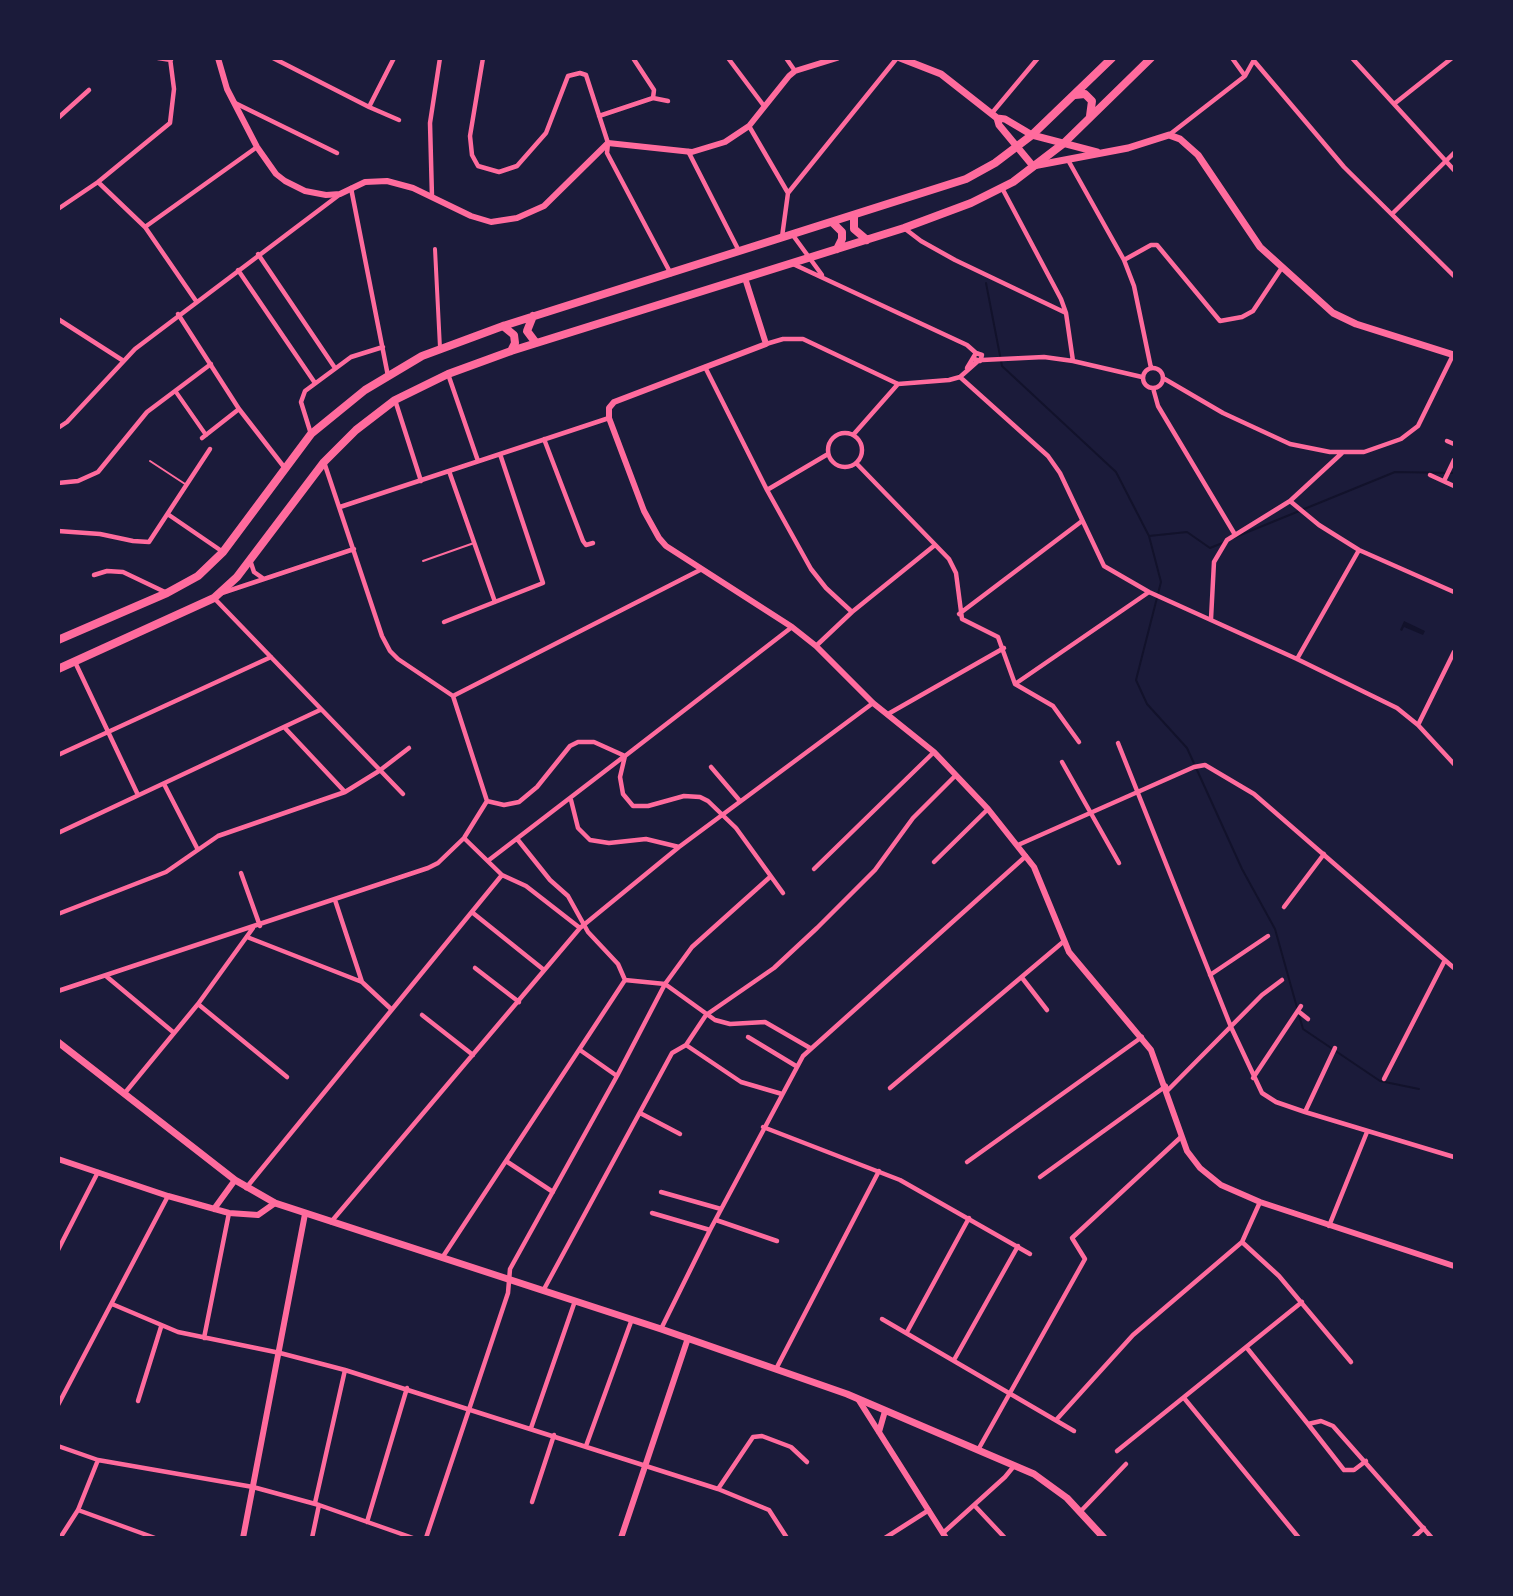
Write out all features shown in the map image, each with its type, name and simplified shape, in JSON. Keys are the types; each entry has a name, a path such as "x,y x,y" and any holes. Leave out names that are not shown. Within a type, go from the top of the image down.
{"main road":[{"path":"898,58 941,74 995,115 1032,135 1099,153"},
{"path":"59,638 167,593 198,576 223,552 284,467 311,434 350,401 388,376 440,348 502,326 966,179 1032,135 1112,58"},
{"path":"58,669 217,596 250,560 324,462 356,430 395,400 448,374 511,351 867,240 971,203 1002,188 1064,143 1151,58"},
{"path":"1074,95 1085,94 1092,101 1090,118"},
{"path":"995,115 999,125 1033,166"},
{"path":"1033,166 1128,148 1169,135 1187,143 1198,155 1250,234 1281,269 1344,320 1454,355"},
{"path":"854,215 854,229 867,240"},
{"path":"832,222 842,232 842,239 837,249"},
{"path":"533,316 527,331 536,343"},
{"path":"502,326 514,335 515,343 511,351"},
{"path":"58,1042 235,1180 275,1203 632,1319 858,1399 1014,1466 1049,1484 1104,1538"}],"street":[{"path":"58,209 98,182 170,123 174,89 171,59 158,58"},
{"path":"218,58 233,102 257,147 276,174 295,187 317,194 340,194"},
{"path":"273,58 399,120"},
{"path":"369,107 394,58"},
{"path":"432,197 430,123 440,58"},
{"path":"483,58 470,136 474,160 484,170 499,172 513,169 538,145 546,133 565,80 573,73 586,75 608,142 608,153 671,274"},
{"path":"633,58 654,90 653,98"},
{"path":"728,58 764,106"},
{"path":"786,58 795,71"},
{"path":"608,142 688,151 708,149 739,135 749,126 778,87 795,71 837,58"},
{"path":"782,237 788,194 898,58"},
{"path":"995,115 1038,58"},
{"path":"1232,58 1245,76"},
{"path":"1352,58 1455,170"},
{"path":"1394,104 1452,58"},
{"path":"1169,135 1245,76 1255,60 1321,143 1455,276"},
{"path":"58,118 89,90"},
{"path":"599,116 653,98 668,101"},
{"path":"233,102 337,153"},
{"path":"749,126 788,194"},
{"path":"58,428 67,422 122,360 178,314 351,188 365,182 387,181 491,222 517,218 544,206 608,142"},
{"path":"145,226 257,147"},
{"path":"688,151 739,251"},
{"path":"1392,214 1455,153"},
{"path":"1068,160 1124,260 1134,286 1151,368"},
{"path":"98,182 145,226 196,301"},
{"path":"351,188 388,376"},
{"path":"1002,188 1050,276 1066,313 1073,361"},
{"path":"904,228 921,241 955,260 1066,313"},
{"path":"792,234 824,277"},
{"path":"1124,260 1151,245 1157,245 1220,321 1242,317 1253,311 1281,269"},
{"path":"435,249 440,348"},
{"path":"258,254 335,368"},
{"path":"791,264 824,277 967,345 978,357 1023,356 1073,361 1142,377"},
{"path":"238,270 315,383"},
{"path":"745,278 766,344"},
{"path":"178,314 239,409 284,467"},
{"path":"59,320 122,360"},
{"path":"978,357 960,377 926,384 898,384 803,339 783,339 614,402 609,408 609,418 652,528 666,546 792,627 816,646 873,703 934,752 988,809 1018,845 1041,881 1063,942 1080,966 1142,1037 1156,1061 1181,1137 1191,1158 1210,1176 1232,1191 1329,1226 1455,1266"},
{"path":"311,434 301,399 305,391 351,357 383,347"},
{"path":"1163,378 1159,386 1153,388 1145,385 1142,377 1145,371 1151,368 1160,370 1163,378 1263,433 1290,444 1342,453 1380,447 1412,433 1427,412 1454,355"},
{"path":"58,483 78,481 98,472 140,418 211,364"},
{"path":"705,367 767,490 818,579 852,612"},
{"path":"448,374 478,461"},
{"path":"960,377 1048,456 1060,473 1104,566 1149,592 1297,659 1397,708 1418,725 1455,764"},
{"path":"853,435 898,384"},
{"path":"1153,388 1158,406 1234,533"},
{"path":"176,392 204,436 239,409"},
{"path":"395,400 421,481"},
{"path":"339,507 609,418"},
{"path":"847,433 853,435 863,449 856,463 843,467 836,465 828,454 828,448 835,436 847,433"},
{"path":"544,439 583,541 586,544 593,543"},
{"path":"1447,441 1455,444"},
{"path":"58,531 111,535 145,543 152,540 210,450"},
{"path":"444,622 542,584 543,581 500,453"},
{"path":"1211,619 1214,562 1220,550 1234,533 1290,501 1342,453"},
{"path":"767,490 828,454"},
{"path":"1444,481 1455,460"},
{"path":"58,991 254,928 428,868 464,838 487,801 453,696 390,651 382,636 324,462"},
{"path":"856,463 949,559 956,573 959,614 966,622 993,632 1004,648 1014,684 1053,706 1079,742"},
{"path":"449,471 495,602"},
{"path":"1430,475 1455,486"},
{"path":"1290,501 1319,525 1359,550 1455,592"},
{"path":"169,515 223,552"},
{"path":"959,614 1082,521"},
{"path":"816,646 852,612 935,545"},
{"path":"354,549 217,596 320,710 403,794"},
{"path":"1297,659 1359,550"},
{"path":"250,560 254,572 264,579"},
{"path":"453,696 702,569"},
{"path":"94,575 107,571 123,572 167,593"},
{"path":"1014,684 1149,592"},
{"path":"489,860 571,800 792,627"},
{"path":"888,714 1004,648"},
{"path":"1418,725 1455,652"},
{"path":"58,754 271,657"},
{"path":"75,662 106,732 138,795"},
{"path":"331,1222 582,926 679,847 873,703"},
{"path":"58,833 320,710"},
{"path":"284,727 345,792"},
{"path":"487,801 504,805 519,802 537,787 570,746 578,742 594,742 624,757"},
{"path":"1118,743 1231,1028 1253,1078 1269,1099 1367,1132 1455,1157"},
{"path":"58,914 166,872 197,848 218,836 345,792 379,771 409,748"},
{"path":"814,870 934,752"},
{"path":"624,757 620,783 623,794 633,806 648,806 693,796 708,801 723,814 745,840 783,893"},
{"path":"1062,762 1093,813 1119,863"},
{"path":"1018,845 1202,765 1211,767 1254,794 1444,962 1455,968"},
{"path":"711,767 740,801"},
{"path":"543,1291 672,1053 686,1046 706,1015 774,968 817,928 875,870 913,818 957,775"},
{"path":"164,783 197,848"},
{"path":"571,800 578,828 590,840 609,843 646,839 679,847"},
{"path":"934,862 988,809"},
{"path":"464,838 502,875 526,886 582,926 618,964 625,980"},
{"path":"518,840 550,880 568,896 582,926"},
{"path":"1284,907 1324,854"},
{"path":"661,1329 796,1066 810,1048 1026,856"},
{"path":"241,873 260,926"},
{"path":"246,1188 502,875"},
{"path":"426,1538 508,1293 507,1279 618,1076 665,984 692,947 770,877"},
{"path":"335,900 362,982"},
{"path":"473,913 544,970"},
{"path":"124,1094 198,1004 254,928"},
{"path":"1210,975 1268,936"},
{"path":"247,937 362,982 391,1009"},
{"path":"891,1088 1023,979 1063,942"},
{"path":"1384,1079 1444,962"},
{"path":"475,968 519,1002"},
{"path":"106,975 173,1032"},
{"path":"1023,979 1047,1010"},
{"path":"625,980 665,984 706,1015 722,1023 765,1022 810,1048"},
{"path":"442,1258 625,980"},
{"path":"1040,1177 1166,1088 1282,980"},
{"path":"198,1004 287,1077"},
{"path":"1253,1078 1299,1008 1308,1019"},
{"path":"422,1015 473,1055"},
{"path":"748,1037 796,1066"},
{"path":"967,1162 1142,1037"},
{"path":"686,1046 741,1082 782,1094"},
{"path":"1305,1112 1335,1048"},
{"path":"580,1050 618,1076"},
{"path":"640,1113 680,1134"},
{"path":"764,1128 879,1171 969,1218 1030,1254"},
{"path":"1329,1226 1367,1132"},
{"path":"978,1450 1085,1259 1083,1251 1072,1238 1181,1137"},
{"path":"58,1159 168,1196 229,1213 258,1215 275,1203"},
{"path":"506,1161 553,1192"},
{"path":"58,1250 98,1171"},
{"path":"776,1369 879,1171"},
{"path":"214,1209 235,1180"},
{"path":"662,1192 721,1209"},
{"path":"58,1405 168,1196"},
{"path":"1057,1419 1143,1326 1242,1242 1260,1202"},
{"path":"204,1338 229,1213"},
{"path":"652,1213 710,1230"},
{"path":"243,1538 305,1214"},
{"path":"907,1332 969,1218"},
{"path":"716,1220 777,1241"},
{"path":"1242,1242 1279,1275 1351,1362"},
{"path":"954,1360 1018,1246"},
{"path":"531,1428 575,1301"},
{"path":"1117,1451 1302,1302"},
{"path":"112,1304 161,1327 345,1370 718,1489 768,1510 787,1538"},
{"path":"586,1446 632,1319"},
{"path":"882,1319 1074,1431"},
{"path":"138,1401 161,1327"},
{"path":"621,1538 688,1338"},
{"path":"1247,1348 1344,1470 1354,1470 1366,1461"},
{"path":"312,1538 345,1370"},
{"path":"367,1522 406,1388"},
{"path":"1184,1398 1299,1538"},
{"path":"858,1399 944,1535 1014,1466"},
{"path":"879,1432 885,1411"},
{"path":"1308,1424 1321,1422 1333,1426 1432,1538"},
{"path":"532,1502 554,1436"},
{"path":"718,1489 753,1437 762,1436 791,1447 807,1462"},
{"path":"58,1446 98,1460 253,1487 317,1504 399,1536 414,1538"},
{"path":"60,1538 78,1510 98,1460"},
{"path":"1080,1512 1126,1464"},
{"path":"974,1505 1005,1538"},
{"path":"78,1510 155,1538"},
{"path":"885,1538 929,1510"},
{"path":"1413,1538 1424,1528"}],"lane":[{"path":"150,461 187,485"},
{"path":"423,561 474,543"}],"shaded area":[{"path":"1404,621 1425,631 1423,635 1404,627 1402,631 1400,630"}],"waterway":[{"path":"986,283 1002,366 1116,472 1149,536 1161,582 1136,680 1147,704 1187,748 1242,869 1275,929 1303,1029 1380,1081 1419,1089"},
{"path":"1233,538 1395,472 1454,473"},
{"path":"1149,536 1187,532 1210,548 1225,542"}]}
